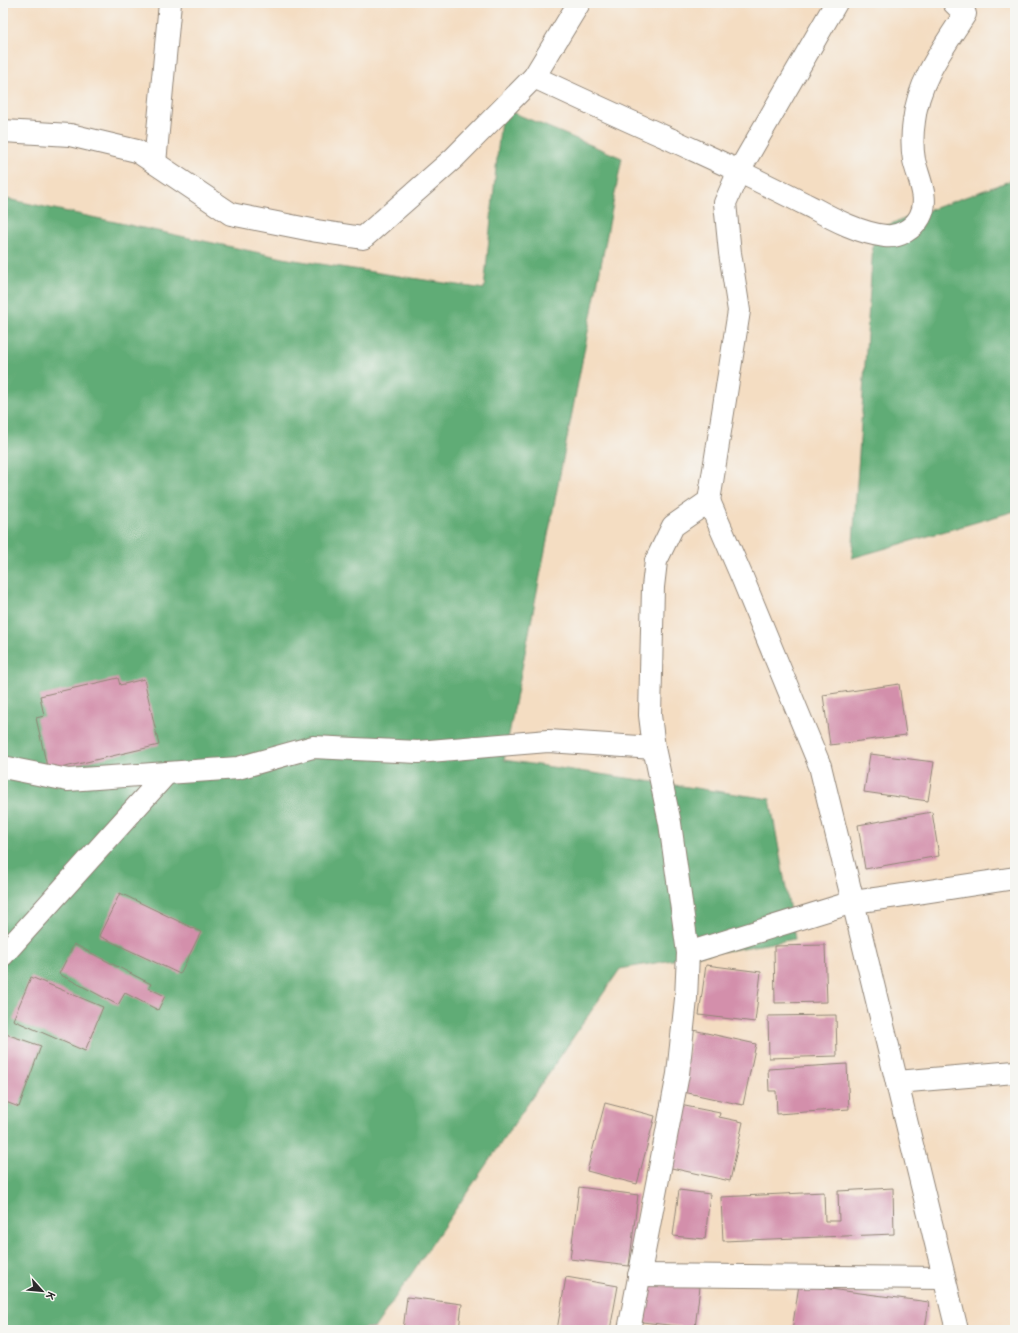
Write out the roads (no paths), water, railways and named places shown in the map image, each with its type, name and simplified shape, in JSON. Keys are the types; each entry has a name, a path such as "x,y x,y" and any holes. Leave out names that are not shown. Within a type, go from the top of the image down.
{"street":[{"path":"156,163 170,3"},
{"path":"3,131 70,135 137,151 231,214 317,231 363,238 454,158 534,77 579,3"},
{"path":"836,3 738,171 725,203 730,253 739,311 709,501 820,766 957,1330"},
{"path":"534,77 738,171 858,230 886,237 897,236 907,231 915,224 921,215 924,205 924,194 914,159 912,140 914,120 917,102 924,82 934,62 964,14 954,3"},
{"path":"629,1330 678,1074 686,999 688,953 670,823 654,748 650,715 653,587 656,562 673,526 709,501"},
{"path":"3,767 68,780 238,768 314,747 418,752 548,742 654,748"},
{"path":"3,955 167,772"},
{"path":"688,953 853,902 1015,878"},
{"path":"897,1082 1015,1072"},
{"path":"639,1275 944,1278"}]}
